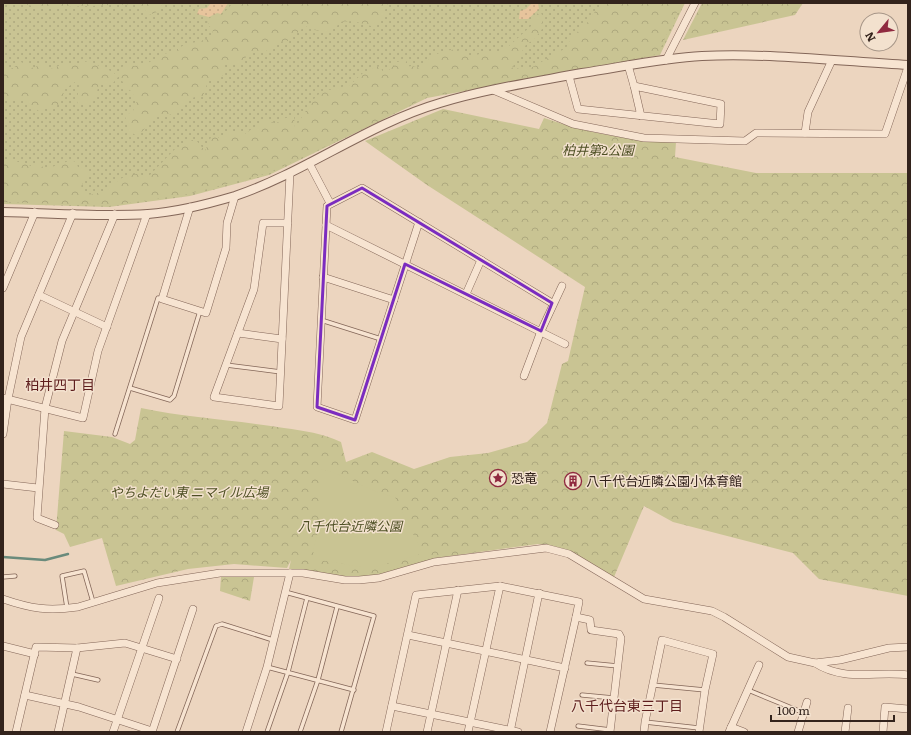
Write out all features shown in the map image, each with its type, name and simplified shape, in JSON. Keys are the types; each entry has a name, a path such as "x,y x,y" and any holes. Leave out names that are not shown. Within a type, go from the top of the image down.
{"street":[{"path":"666,60 695,3"},
{"path":"3,212 147,214 190,207 235,196 290,173 409,114 439,103 493,90 628,66 666,60 738,56 832,60 908,66 885,134 756,133 745,141 644,138 573,124 493,90"},
{"path":"805,133 808,112 832,60"},
{"path":"628,66 641,116"},
{"path":"569,76 578,109 720,124 721,104 634,86"},
{"path":"309,163 330,203"},
{"path":"288,224 263,223 254,288 214,397 279,406 280,372 288,224 290,173"},
{"path":"419,222 355,420 317,407 327,206 330,203 362,188 419,222 482,260 552,303"},
{"path":"190,207 162,299 206,313 226,248 227,223 235,196"},
{"path":"3,288 35,212"},
{"path":"3,434 6,398 22,337 74,213"},
{"path":"55,525 37,518 45,408 62,341 115,214"},
{"path":"6,398 82,418 98,351 147,214"},
{"path":"326,225 565,344"},
{"path":"466,294 482,260"},
{"path":"323,277 394,300"},
{"path":"524,376 552,303 562,286"},
{"path":"39,295 106,327"},
{"path":"238,333 282,339"},
{"path":"3,484 38,488"},
{"path":"3,599 26,607 47,610 67,608 151,585 220,573 290,573 344,580 359,580 379,578 434,562 547,546 579,558 644,599 712,612 729,620 788,657 815,663 840,660 889,648 908,647"},
{"path":"246,732 267,667 290,573"},
{"path":"468,732 500,586"},
{"path":"386,732 416,595 500,586 579,602 550,732"},
{"path":"427,732 458,590"},
{"path":"510,731 540,593"},
{"path":"113,732 159,598"},
{"path":"25,695 117,719 152,731 193,609"},
{"path":"576,617 590,620 591,630 619,634 621,638 610,731"},
{"path":"408,635 564,668"},
{"path":"644,732 662,640 713,654 705,690 699,730"},
{"path":"16,732 36,647 77,648 125,643 177,659"},
{"path":"3,646 35,654"},
{"path":"58,732 77,648"},
{"path":"815,663 826,670 844,674 908,675"},
{"path":"744,732 730,730 759,665"},
{"path":"798,732 807,702"},
{"path":"392,706 518,732"},
{"path":"883,732 885,707 908,709"},
{"path":"845,732 848,708"}],"lane":[{"path":"115,434 158,298 162,299"},
{"path":"130,388 170,400 174,396 200,311"},
{"path":"321,320 381,339"},
{"path":"226,365 280,372"},
{"path":"67,608 62,576 84,571 93,602"},
{"path":"3,577 15,576"},
{"path":"285,592 374,616 341,732"},
{"path":"267,732 288,672 307,598"},
{"path":"300,732 318,680 337,607"},
{"path":"177,732 216,626 222,624 273,640"},
{"path":"587,663 618,666"},
{"path":"267,667 354,690"},
{"path":"72,674 98,680"},
{"path":"652,685 705,690"},
{"path":"748,690 804,713"},
{"path":"582,695 614,698"},
{"path":"645,722 699,730"},
{"path":"578,726 610,731"}],"highlighted area":[{"path":"362,188 552,303 541,331 405,264 355,420 317,407 327,206"}],"green space":[{"path":"3,3 685,3 660,55 427,98 269,175 190,196 109,207 3,204"},
{"path":"19,3 163,3 157,12 149,15 143,8 135,4 42,8"},
{"path":"388,3 382,17 371,26 353,21 338,22 338,25 329,32 314,30 311,25 303,28 285,43 278,41 266,51 248,52 243,64 222,64 226,72 219,79 208,81 203,96 197,96 189,100 172,114 159,116 154,119 137,136 129,131 125,116 133,111 137,101 131,91 125,87 119,74 123,66 128,63 133,66 148,63 163,54 173,52 184,45 212,38 213,29 209,26 207,20 214,15 221,16 232,4"},
{"path":"609,3 681,3 658,54 427,97 268,173 189,194 109,206 3,202 4,158 6,160 31,166 38,164 48,170 70,160 76,162 78,167 82,168 88,173 81,187 85,194 98,193 127,176 138,174 148,177 177,147 183,147 188,140 196,140 205,151 211,137 217,136 222,141 226,133 237,131 242,136 263,121 271,121 275,124 282,119 294,116 295,128 312,101 321,92 350,85 364,72 380,66 383,72 387,72 397,62 407,60 404,67 412,66 420,68 432,57 441,52 459,50 471,57 482,53 507,48 531,26 536,14 541,13 543,17 542,29 533,41 527,43 512,68 529,69 566,48 571,38 587,23 596,10"},
{"path":"702,3 803,3 795,15 683,40"},
{"path":"88,61 113,72 118,77 113,83 99,85 94,101 84,104 77,103 79,84 75,82 65,89 60,104 39,111 23,101 3,101 3,68 13,68 21,62 33,68 42,64 53,69 65,64"},
{"path":"443,109 539,129 544,118 577,128 609,135 642,140 676,142 675,157 756,173 908,173 908,596 819,579 793,553 673,522 644,506 614,577 568,551 549,545 538,544 436,558 377,575 359,578 289,569 291,560 287,568 234,564 188,569 116,586 102,538 70,547 64,534 56,530 64,431 112,437 130,444 135,440 141,408 176,414 266,425 327,436 341,442 346,462 372,452 414,469 450,457 488,453 527,442 547,423 562,364 568,361 585,287 427,185 365,141"},
{"name":"八千代台近隣公園","path":"320,469 330,471 385,495 395,497 421,550 418,555 374,567 361,567 320,560 313,552 320,524"},
{"path":"221,577 254,577 250,601 220,591"}],"sand":[{"path":"211,3 228,3 221,14 217,13 209,17 197,14 199,9 207,8"},
{"path":"532,3 538,3 539,9 528,19 519,19 520,11 526,9"}],"waterway":[{"path":"3,557 45,560 68,554"}],"place":[{"name":"恐竜","path":"498,478"},
{"name":"八千代台近隣公園小体育館","path":"573,481"}],"district":[{"name":"柏井四丁目","path":"60,385"},
{"name":"八千代台東三丁目","path":"627,706"}],"park label":[{"name":"柏井第2公園","path":"598,150"},
{"name":"やちよだい東 ニマイル広場","path":"189,492"}]}
